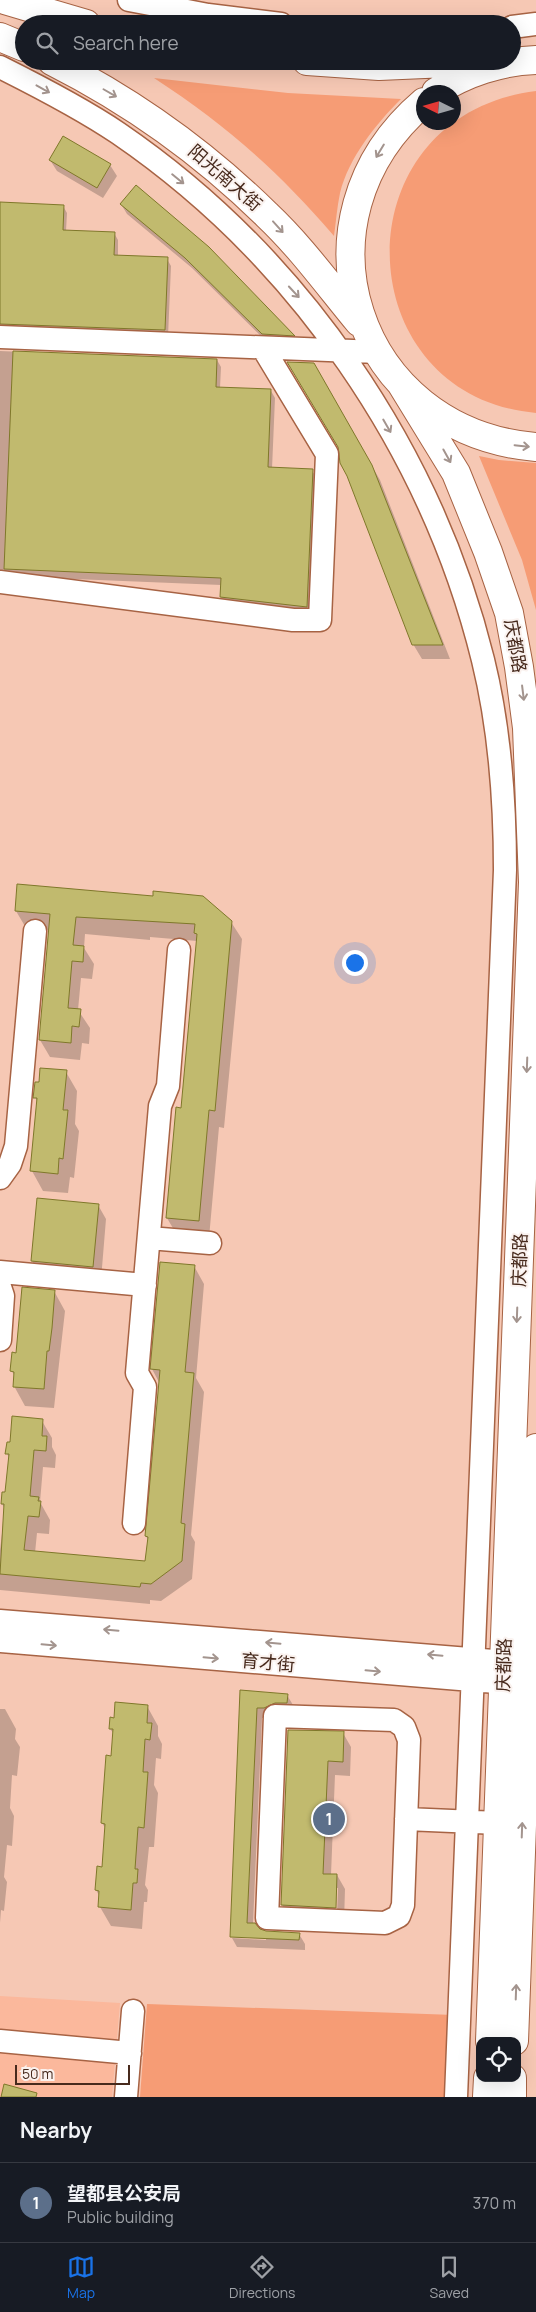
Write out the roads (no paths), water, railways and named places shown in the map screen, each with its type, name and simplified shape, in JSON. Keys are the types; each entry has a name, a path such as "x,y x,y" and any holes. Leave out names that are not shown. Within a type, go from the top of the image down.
{"highway":[{"path":"5,0 56,15"},
{"path":"0,37 15,43"},
{"name":"阳光南大街","path":"68,70 145,114 167,129 268,215 372,342"},
{"path":"448,85 464,76 481,70"},
{"path":"416,110 382,146 372,165 356,206 351,248 351,269 358,305 372,342 402,386 435,413 472,434 506,443 536,447"},
{"name":"庆都路","path":"402,386 456,472 497,577 510,622 519,667 527,728 534,882 523,1674 514,2037"},
{"name":"庆都路","path":"490,2037 498,1822 523,1674 536,1448"},
{"path":"488,2082 488,2097"},
{"path":"512,2082 512,2097"}],"street":[{"path":"129,0 214,15"},
{"path":"521,26 536,24"},
{"path":"0,67 59,98 117,132 182,182 266,262 299,297 340,351 411,467 436,521 462,591 483,660 503,782 506,826 503,954 472,1669 456,2097"},
{"path":"0,337 340,351 372,342"},
{"path":"0,582 293,620 320,620 327,454 263,348"},
{"path":"0,1178 10,1164 16,1146 35,931"},
{"path":"134,1522 145,1387 137,1373 160,1106 168,1086 179,950"},
{"path":"149,1238 210,1243"},
{"path":"0,1272 145,1285"},
{"path":"0,1287 4,1296 0,1340"},
{"name":"育才街","path":"0,1621 523,1674"},
{"name":"育才街","path":"0,1641 472,1669"},
{"path":"275,1716 394,1720 404,1727 409,1740 406,1819 403,1905 399,1916 386,1923 267,1918 275,1716"},
{"path":"406,1819 498,1822"},
{"path":"126,2097 133,2011"},
{"path":"0,2041 130,2053"}],"place":[{"name":"望都县公安局","path":"329,1819"}]}
